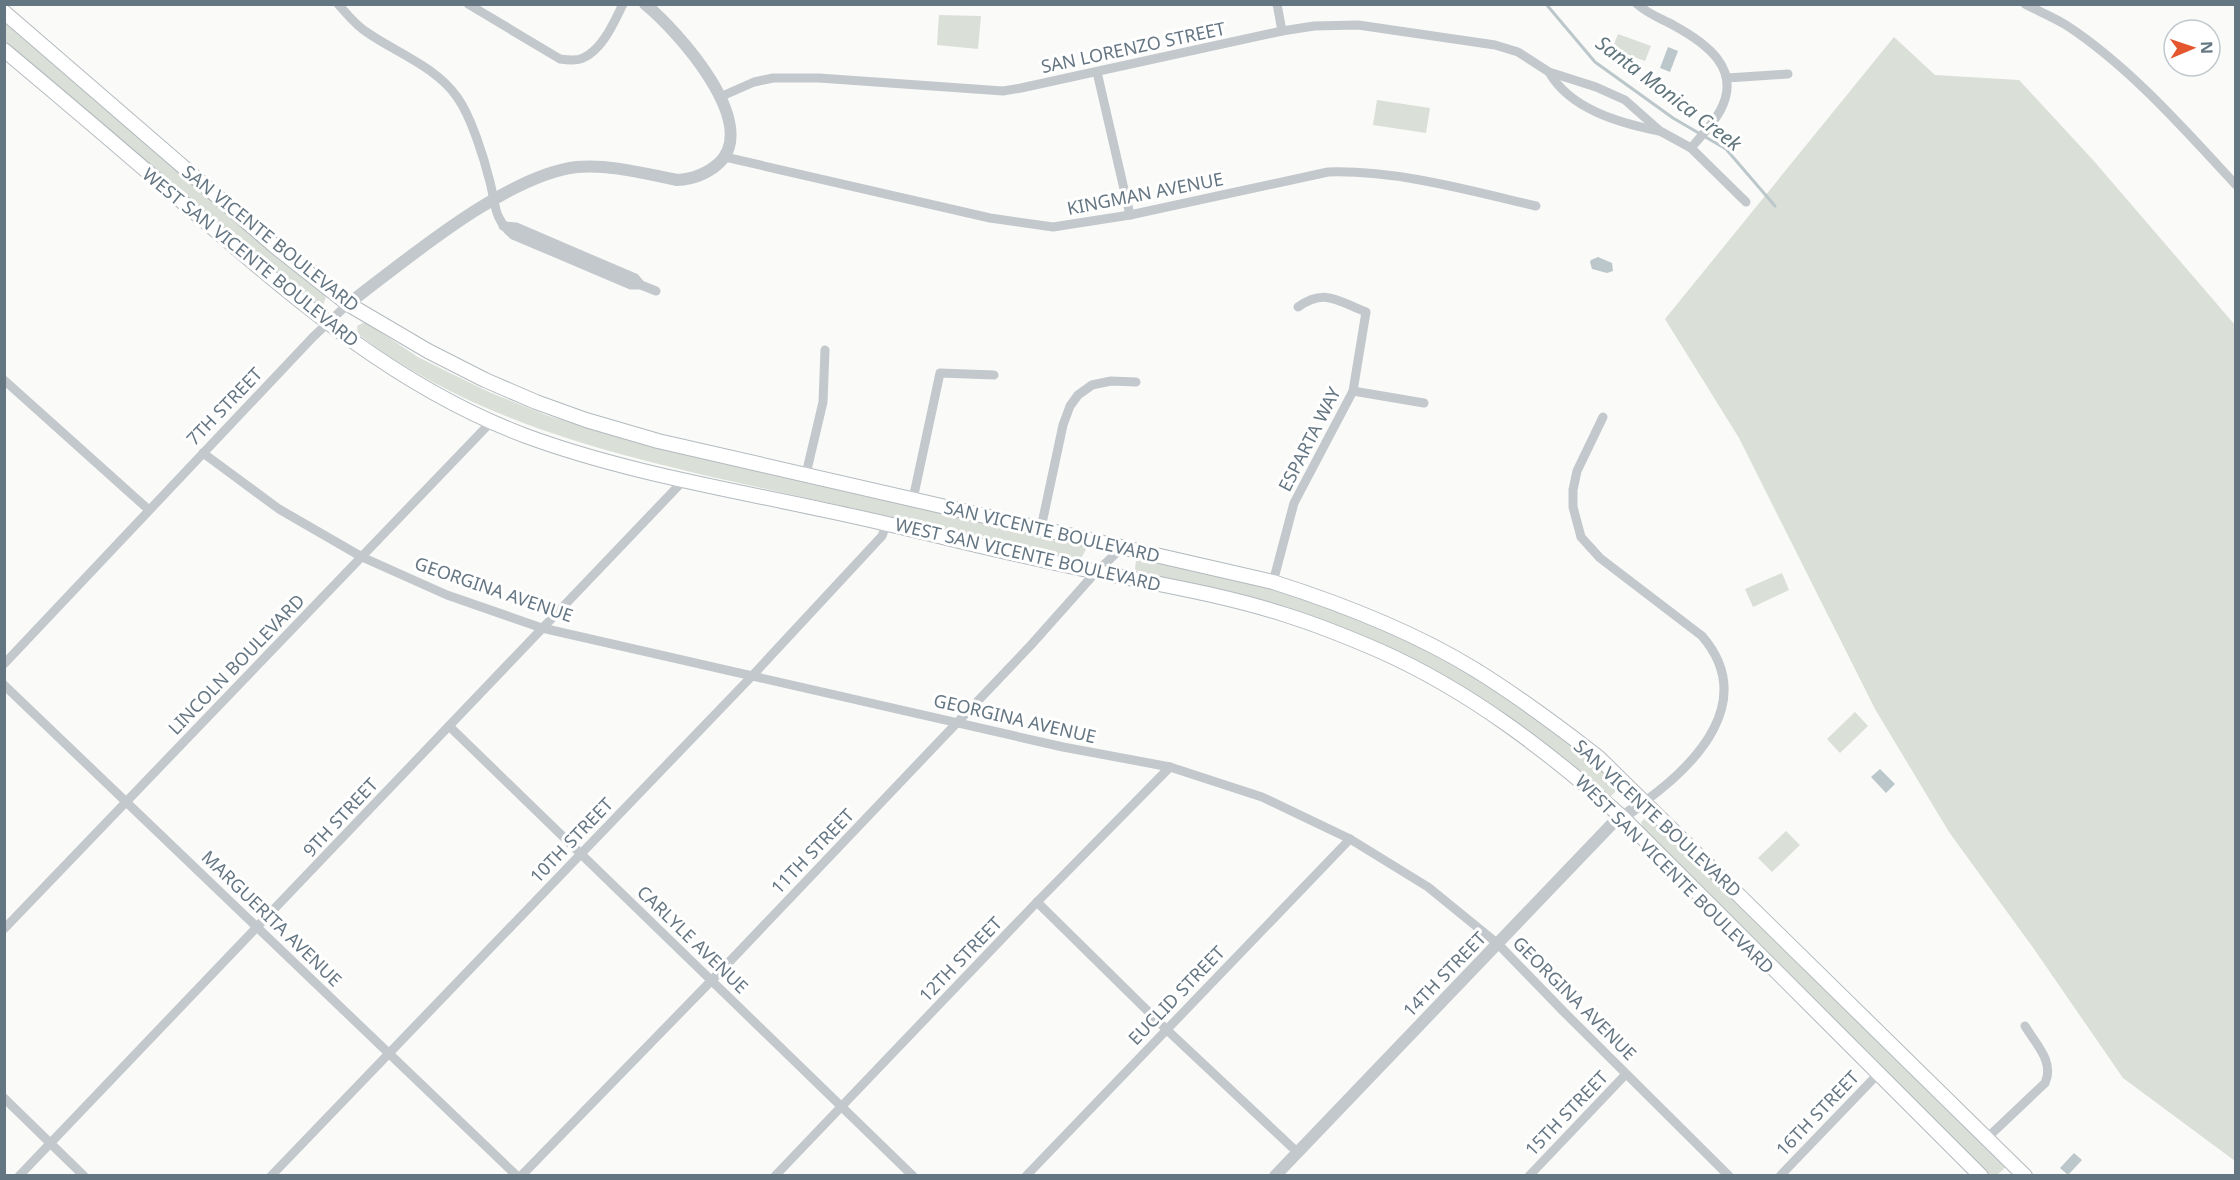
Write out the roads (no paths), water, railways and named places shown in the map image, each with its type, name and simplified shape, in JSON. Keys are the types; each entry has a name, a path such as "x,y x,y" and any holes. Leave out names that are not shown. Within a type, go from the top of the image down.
{"main road":[{"name":"SAN VICENTE BOULEVARD","path":"4,12 277,248 348,304 428,351 485,380 586,420 658,441 1273,582 1327,599 1383,623 1431,645 1473,669 1522,700 1598,757 2025,1176"},
{"name":"WEST SAN VICENTE BOULEVARD","path":"4,50 327,324 417,384 492,421 526,436 602,460 684,480 887,523 1285,614 1383,652 1458,693 1509,725 1572,772 1622,817 1981,1176"}],"street":[{"path":"338,4 366,32 433,73 455,93 465,107 489,181 496,216 503,226 513,235 576,257 631,285 641,285 656,291"},
{"path":"468,4 560,59 571,60 583,58 596,49 609,32 622,4"},
{"path":"645,4 686,44 720,97 731,130 726,157"},
{"path":"1277,4 1282,32"},
{"path":"1637,4 1648,14 1672,24 1713,52 1727,78 1726,98 1719,113 1691,148"},
{"path":"2025,4 2065,25 2105,55 2148,94 2235,185"},
{"name":"SAN LORENZO STREET","path":"720,97 754,82 773,78 819,78 1003,91 1282,32 1330,24 1358,25 1484,44 1518,52 1548,72 1596,87 1625,100 1660,131 1691,148 1746,202"},
{"path":"1097,72 1130,216"},
{"name":"SAN LORENZO STREET","path":"1548,72 1555,84 1579,104 1632,125 1660,131"},
{"path":"1727,78 1788,75"},
{"name":"7TH STREET","path":"4,664 327,324 348,304 445,232 539,176 564,169 595,167 677,180 700,176 714,168 726,157"},
{"name":"KINGMAN AVENUE","path":"726,157 1025,224 1061,226 1130,216 1328,172 1354,171 1388,175 1536,206"},
{"name":"ESPARTA WAY","path":"1273,582 1294,503 1353,392 1366,312 1323,296 1310,298 1298,307"},
{"path":"806,474 823,402 825,350"},
{"path":"913,499 939,374 994,375"},
{"path":"4,380 149,510"},
{"path":"1041,528 1063,425 1070,406 1078,395 1092,385 1111,381 1136,382"},
{"path":"1353,392 1424,403"},
{"path":"1603,417 1576,471 1573,507 1581,537 1600,558 1702,636 1711,646 1722,673 1724,699 1714,730 1702,749 1644,802"},
{"name":"LINCOLN BOULEVARD","path":"4,929 492,421"},
{"name":"GEORGINA AVENUE","path":"203,453 279,509 362,557 447,594 542,628 1063,747 1170,767 1262,797 1350,839 1428,887 1498,944 1729,1176"},
{"name":"9TH STREET","path":"20,1176 684,480"},
{"name":"10TH STREET","path":"271,1176 752,676 882,536 887,523"},
{"name":"11TH STREET","path":"519,1176 712,980 958,722 1096,572 1123,547"},
{"name":"MARGUERITA AVENUE","path":"4,685 519,1176"},
{"name":"CARLYLE AVENUE","path":"449,726 913,1176"},
{"name":"12TH STREET","path":"775,1176 1037,902 1170,767"},
{"name":"14TH STREET","path":"1275,1176 1611,825 1644,802"},
{"name":"EUCLID STREET","path":"1026,1176 1350,839"},
{"path":"1037,902 1166,1029 1297,1152"},
{"path":"1987,1138 2045,1083 2049,1075 2046,1060 2025,1026"},
{"name":"15TH STREET","path":"1529,1176 1626,1074"},
{"name":"16TH STREET","path":"1780,1176 1878,1074"},
{"path":"4,1098 84,1176"}],"waterway":[{"name":"Santa Monica Creek","path":"1546,4 1595,62 1673,118 1726,149 1775,206"}]}
